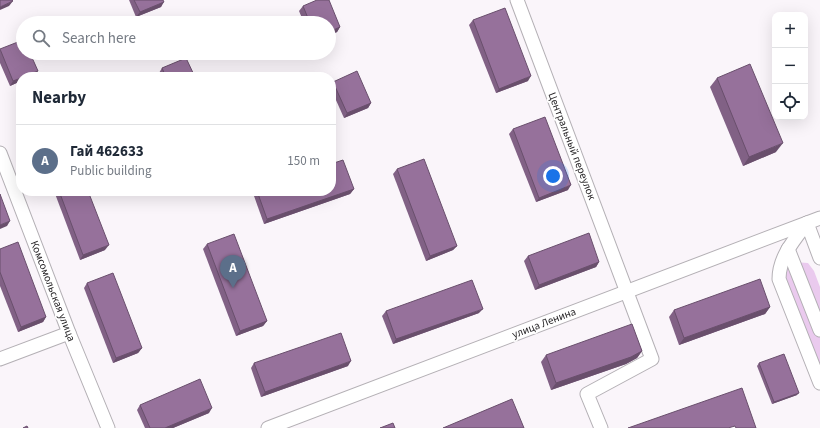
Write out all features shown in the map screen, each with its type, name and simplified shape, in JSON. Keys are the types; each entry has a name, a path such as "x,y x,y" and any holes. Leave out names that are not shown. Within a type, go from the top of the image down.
{"street":[{"name":"Центральный переулок","path":"517,0 652,359 587,394 601,428"},
{"name":"Комсомольская улица","path":"0,153 16,195"},
{"name":"Комсомольская улица","path":"16,196 69,333 108,428"},
{"name":"улица Ленина","path":"268,428 820,218"},
{"path":"807,223 788,249 779,271 779,279 820,383"},
{"path":"807,223 820,258"},
{"path":"788,249 820,330"},
{"path":"0,359 69,333"}],"shaded area":[{"path":"793,262 808,263 814,271 820,287 820,374 784,283 784,271"}],"building":[{"path":"0,0 12,0 13,1 0,7"},
{"path":"134,0 163,0 164,2 140,12"},
{"path":"317,0 329,0 336,16 307,16 303,6"},
{"path":"505,8 531,76 499,89 473,20"},
{"path":"336,17 340,27 336,29"},
{"path":"16,43 16,60 33,60 38,71 16,72 16,80 13,81 0,49"},
{"path":"181,60 187,60 193,72 164,72 162,68"},
{"path":"750,64 772,117 772,120 773,120 783,143 749,157 717,78"},
{"path":"357,71 371,103 347,113 336,89 336,81"},
{"path":"545,117 571,185 539,198 513,129"},
{"path":"424,159 457,246 430,256 397,169"},
{"path":"343,160 354,189 336,195 336,162"},
{"path":"0,194 10,221 0,225"},
{"path":"61,196 90,196 109,245 83,255"},
{"path":"259,196 334,196 267,219"},
{"path":"589,233 599,262 539,285 528,256"},
{"path":"234,234 267,321 240,331 207,244"},
{"path":"18,242 46,317 21,327 0,272 0,249"},
{"path":"113,273 142,348 116,358 87,283"},
{"path":"760,279 770,307 684,338 674,310"},
{"path":"472,280 483,309 396,339 386,311"},
{"path":"632,324 642,351 631,357 556,383 546,355"},
{"path":"341,333 351,361 265,392 254,363"},
{"path":"784,354 799,393 774,402 759,363"},
{"path":"200,379 212,408 165,428 150,428 140,405"},
{"path":"742,388 756,428 736,428 735,426 728,428 628,428"},
{"path":"512,399 524,428 443,428"},
{"path":"393,423 395,428 380,428"}],"place":[{"name":"Гай 462633","path":"233,288"}]}
